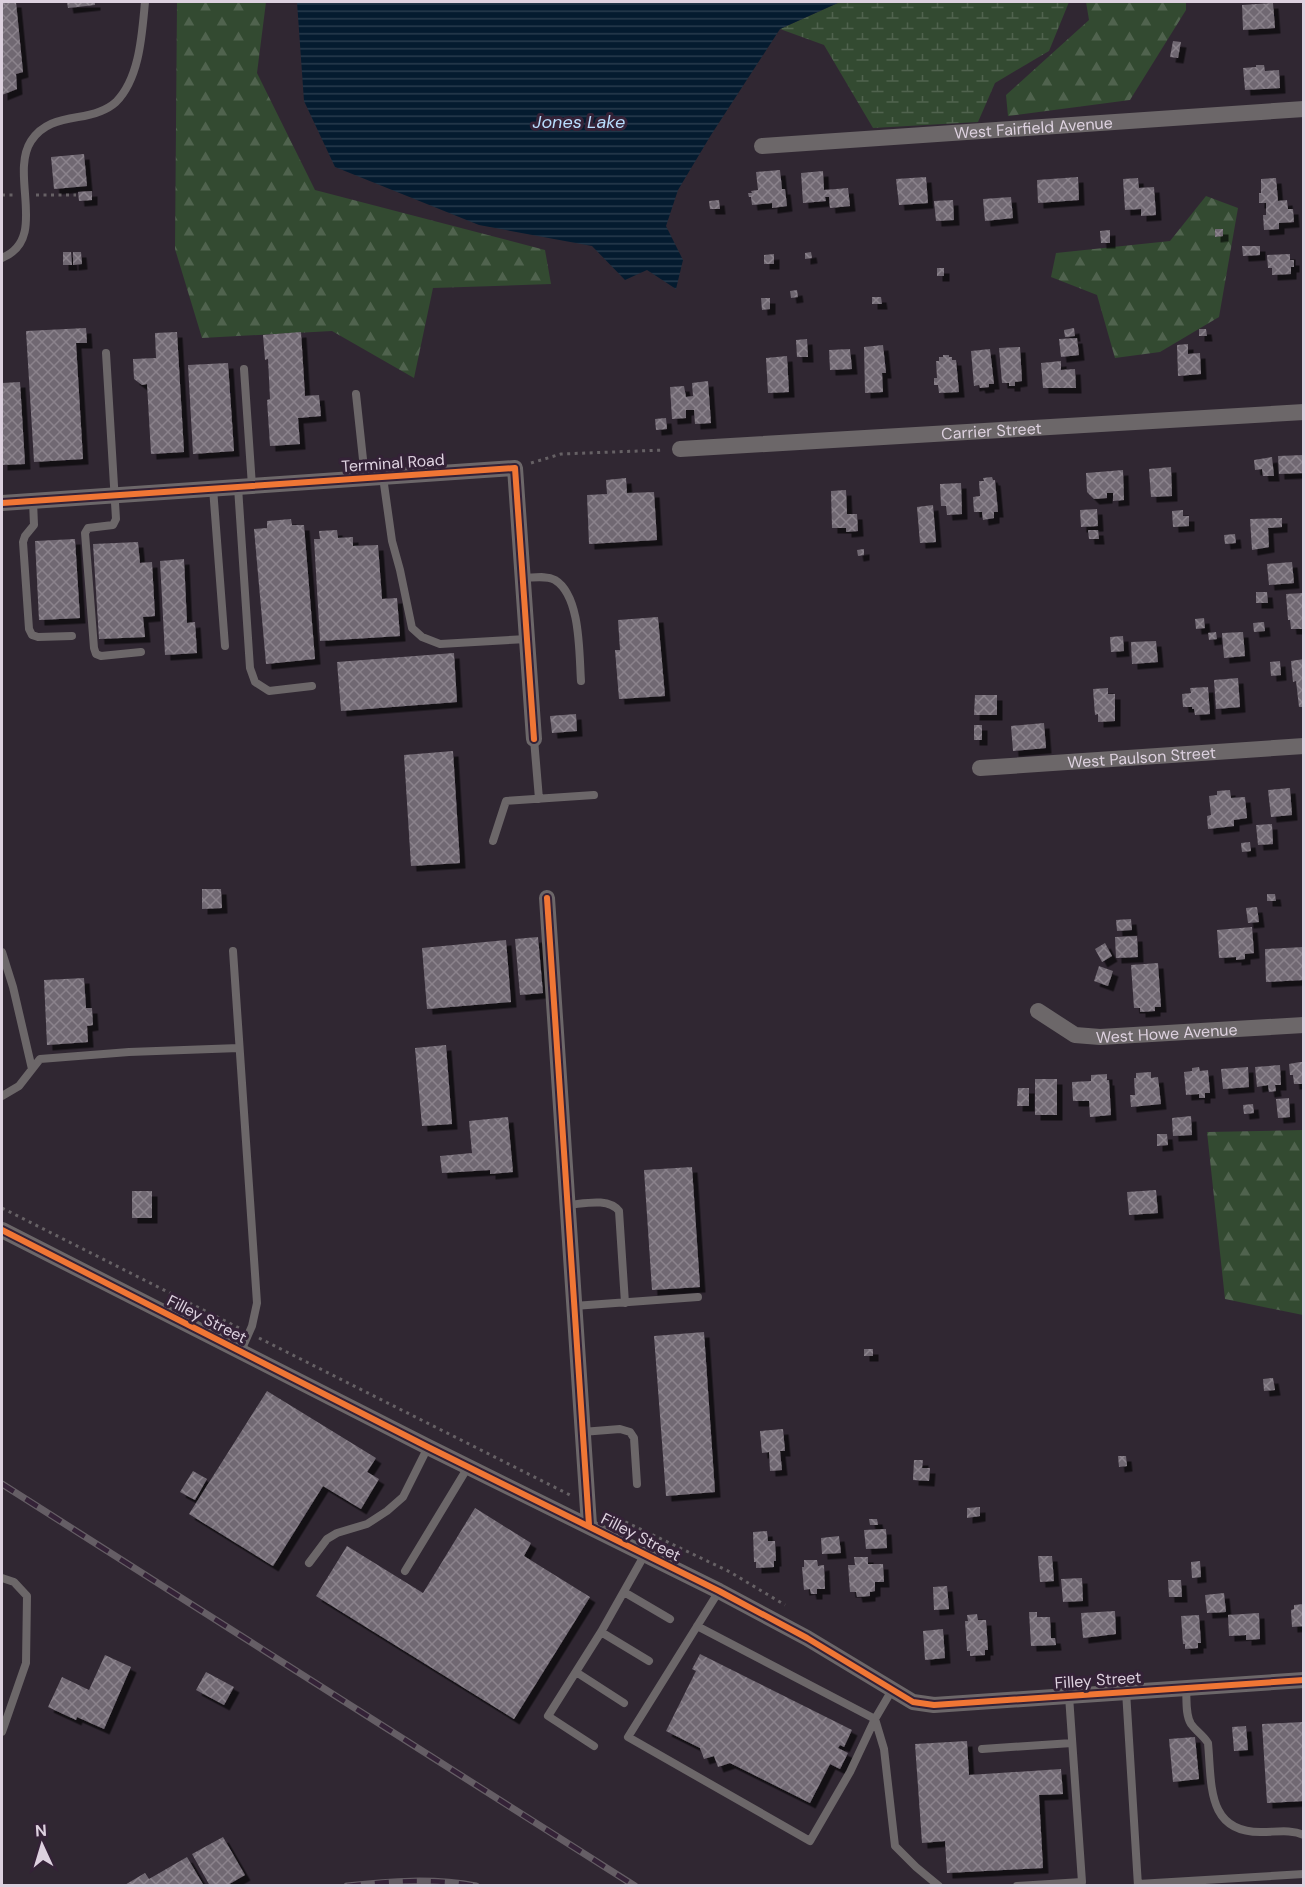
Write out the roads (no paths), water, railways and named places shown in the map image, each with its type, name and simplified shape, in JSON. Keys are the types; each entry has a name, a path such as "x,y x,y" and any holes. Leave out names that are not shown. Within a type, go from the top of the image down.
{"street":[{"name":"West Fairfield Avenue","path":"762,146 1304,109"},
{"name":"Carrier Street","path":"680,449 1304,412"},
{"name":"Terminal Road","path":"2,503 515,468 523,578"},
{"path":"523,578 534,739"},
{"name":"West Paulson Street","path":"980,768 1304,746"},
{"path":"547,898 589,1526"},
{"name":"West Howe Avenue","path":"1038,1011 1076,1035 1100,1037 1304,1025"},
{"name":"Filley Street","path":"2,1230 428,1447 719,1591 807,1638 913,1702 934,1705 1304,1680"}],"lane":[{"path":"2,258 16,248 23,237 26,221 23,167 25,151 40,130 53,122 103,111 120,96 131,78 137,56 142,35 145,2"},
{"path":"106,353 116,519 113,525 87,528 85,534 93,648 96,654 101,656 141,652"},
{"path":"244,369 250,668 255,682 269,691 312,687"},
{"path":"356,394 365,478"},
{"path":"383,477 392,541 412,628 422,637 440,644 527,639"},
{"path":"213,488 225,646"},
{"path":"33,501 34,525 23,542 29,629 32,635 38,637 72,636"},
{"path":"523,578 555,580 568,594 575,610 581,681"},
{"path":"534,739 538,799"},
{"path":"493,841 506,801 594,795"},
{"path":"233,951 256,1303 249,1333 241,1351"},
{"path":"2,952 13,987 32,1069"},
{"path":"2,1096 19,1086 40,1059 129,1052 239,1048"},
{"path":"567,1204 605,1202 615,1205 619,1211 625,1303"},
{"path":"574,1306 698,1298"},
{"path":"582,1432 620,1429 630,1432 634,1438 637,1484"},
{"path":"309,1563 327,1539 337,1533 367,1524 403,1497 428,1447"},
{"path":"405,1571 468,1467"},
{"path":"594,1746 548,1716 601,1632 645,1554"},
{"path":"2,1578 14,1582 27,1596 26,1664 2,1732"},
{"path":"719,1591 628,1737 810,1841 850,1772 875,1719 892,1690"},
{"path":"624,1592 670,1619"},
{"path":"697,1626 875,1719 884,1749 896,1846 915,1867 939,1886"},
{"path":"601,1632 649,1661"},
{"path":"576,1672 624,1703"},
{"path":"1186,1688 1188,1718 1208,1743 1214,1801 1220,1815 1233,1826 1249,1833 1291,1831 1304,1835"},
{"path":"1126,1691 1138,1885 1304,1874"},
{"path":"1017,1886 1082,1881 1069,1695"},
{"path":"982,1749 1072,1743"}],"water":[{"name":"Jones Lake","path":"297,2 840,2 780,29 678,190 666,226 683,260 676,289 647,270 625,280 592,246 479,225 335,167 304,101"}],"railway":[{"path":"2,1484 635,1886"},
{"path":"347,1886 412,1881 476,1886"}]}
